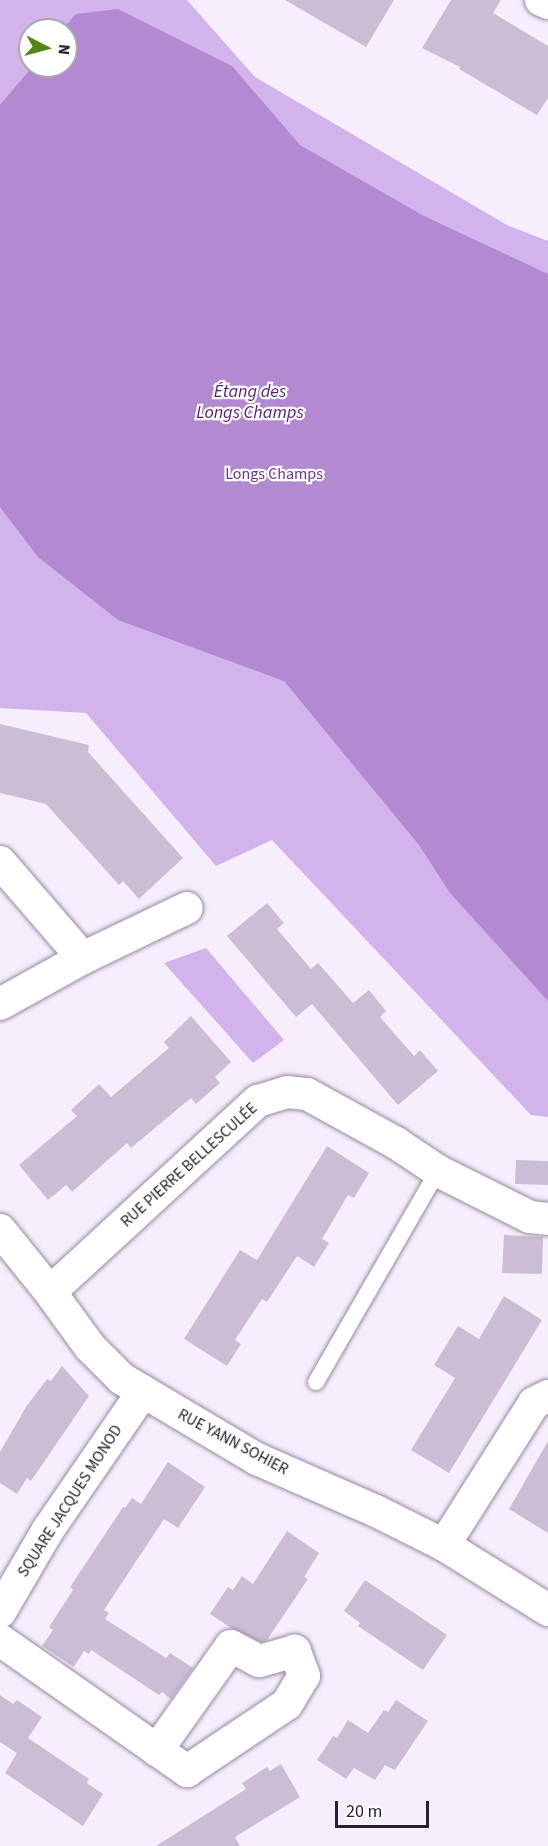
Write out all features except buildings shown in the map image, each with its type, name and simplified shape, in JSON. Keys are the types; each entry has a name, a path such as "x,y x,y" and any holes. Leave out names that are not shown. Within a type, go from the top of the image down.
{"street":[{"path":"542,0 548,3"},
{"path":"0,862 83,958"},
{"path":"0,1004 83,958 187,908"},
{"name":"RUE PIERRE BELLESCULÉE","path":"50,1292 258,1101 287,1092 307,1094 396,1143 438,1171 530,1217 548,1219"},
{"name":"RUE YANN SOHIER","path":"0,1230 50,1292 90,1347 122,1379 257,1459 376,1511 444,1545 548,1610"},
{"name":"SQUARE JACQUES MONOD","path":"0,1612 48,1530 143,1392"},
{"path":"444,1545 534,1403 548,1396"},
{"path":"0,1640 157,1750 187,1771 287,1704 304,1676 295,1651 259,1661 231,1646 157,1750"}],"lane":[{"path":"316,1382 438,1171"}],"green space":[{"name":"Étang des Longs Champs","path":"0,0 187,0 255,77 507,225 548,241 548,1117 531,1115 272,840 216,866 86,713 0,708"},
{"path":"206,948 284,1040 253,1063 164,963"}],"water":[{"name":"Étang des Longs Champs","path":"118,9 232,66 300,145 424,216 548,274 548,1001 450,893 419,845 284,681 118,620 38,557 0,507 0,105 23,78 78,78 78,18 72,18 76,14"}],"park label":[{"name":"Longs Champs","path":"274,474"}]}
